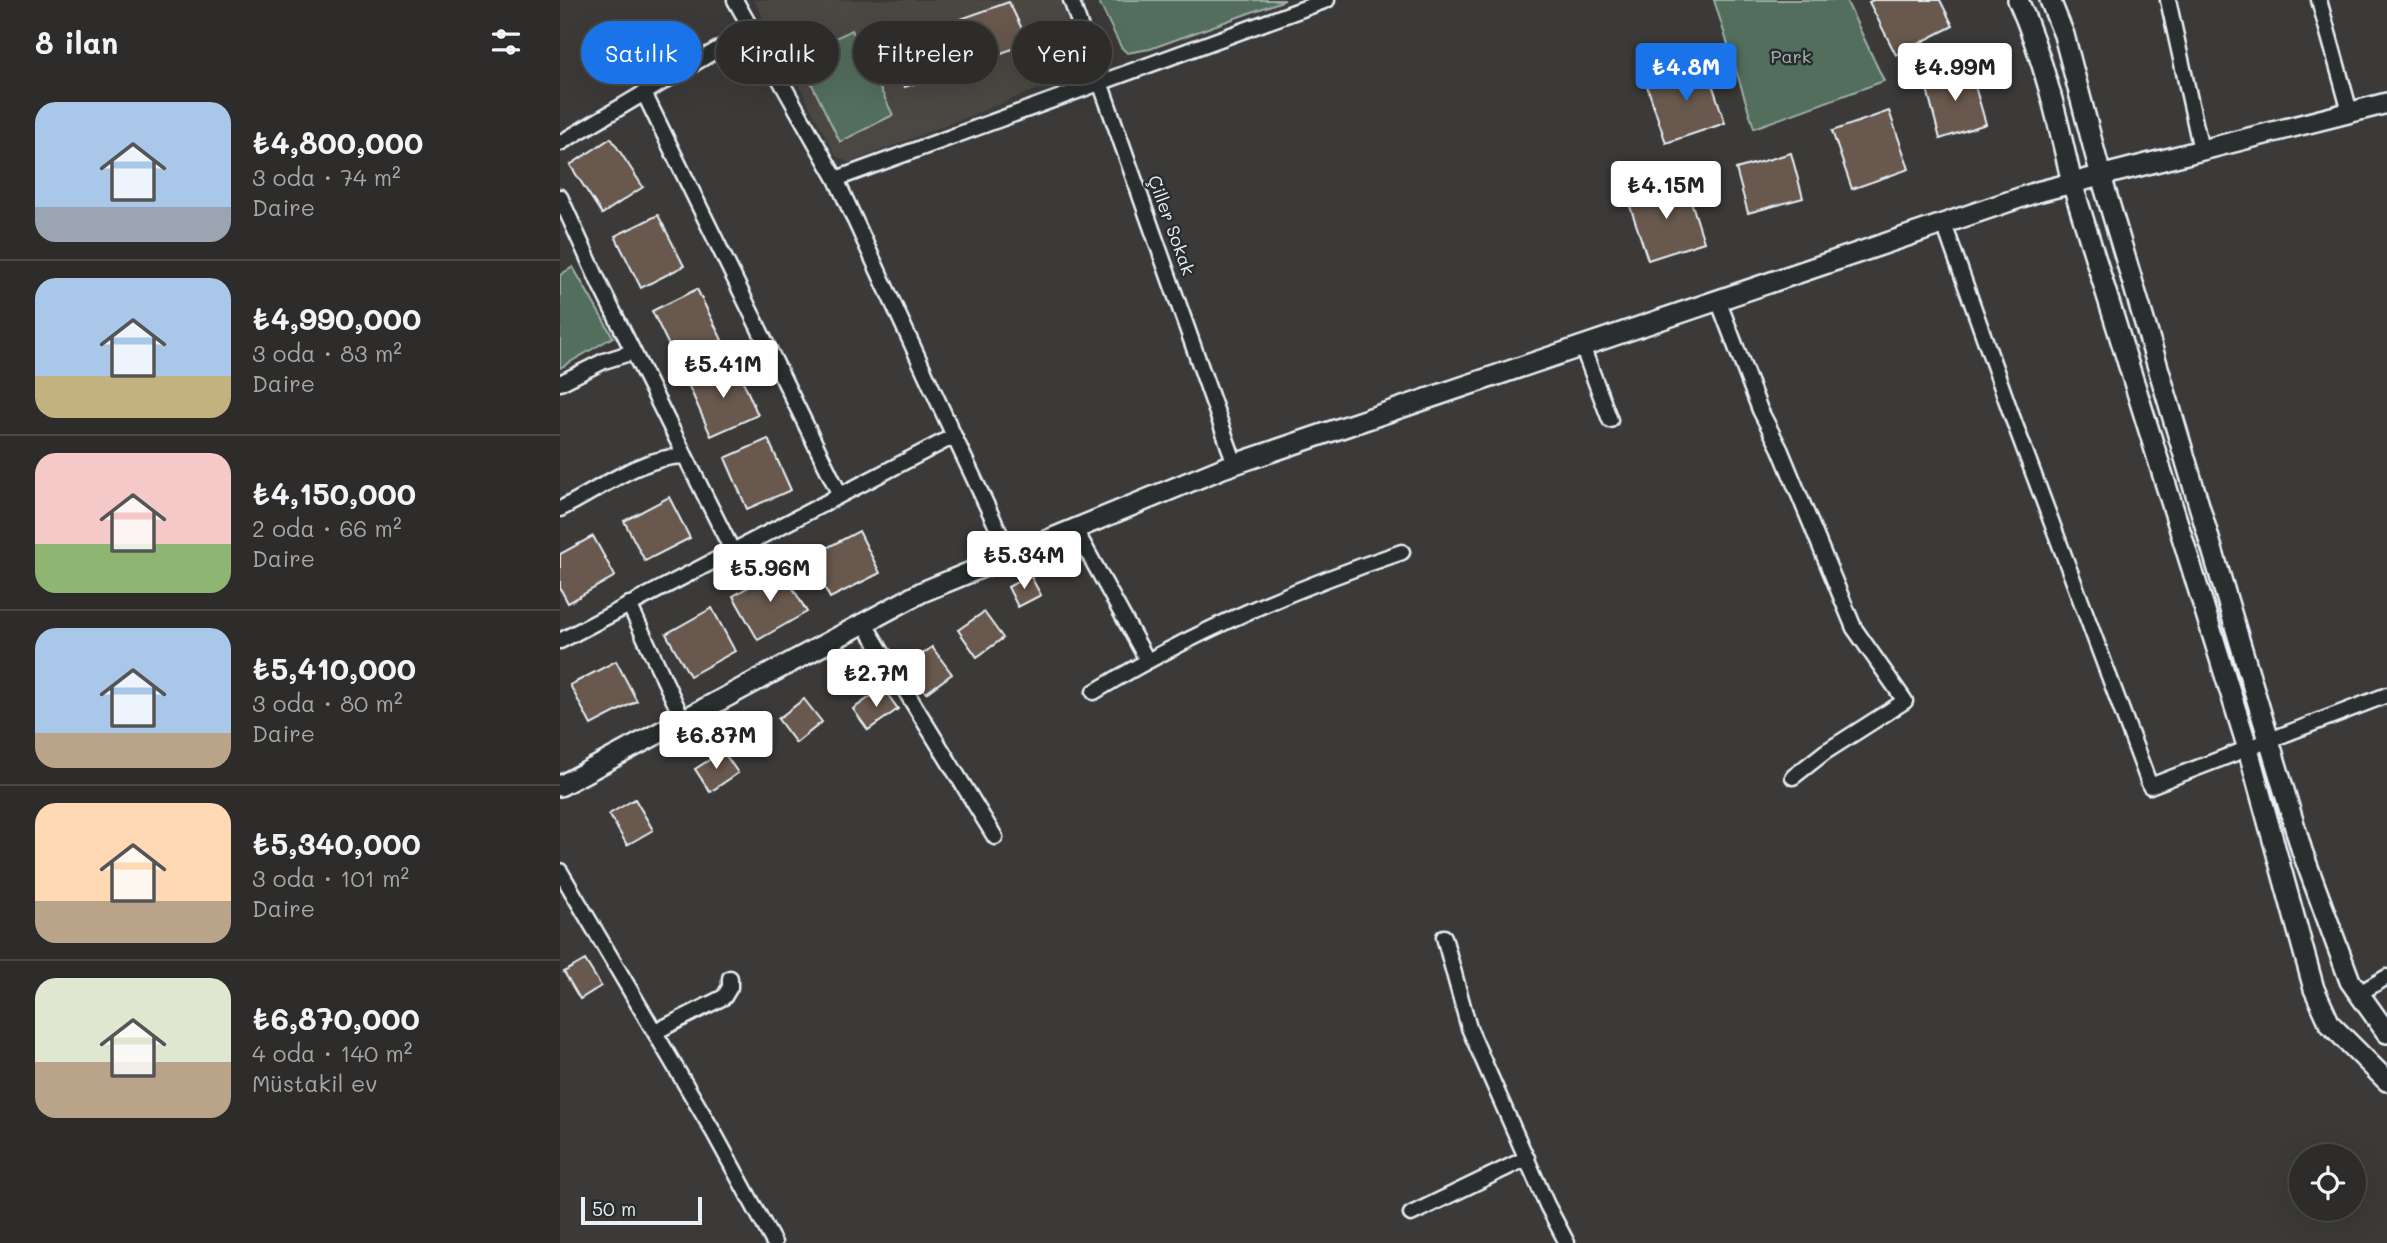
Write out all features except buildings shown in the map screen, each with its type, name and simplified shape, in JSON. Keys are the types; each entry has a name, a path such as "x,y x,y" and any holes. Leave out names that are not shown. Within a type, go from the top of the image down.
{"street":[{"path":"735,0 747,21"},
{"name":"Çiller Sokak","path":"1071,0 1079,21"},
{"path":"1112,79 1326,0"},
{"path":"2018,0 2031,29 2054,102 2072,184 2248,749 2314,989 2330,1024 2387,1081"},
{"path":"2050,0 2064,35 2101,176 2302,851 2350,981 2387,1034"},
{"path":"2168,0 2201,150"},
{"path":"2319,0 2350,112"},
{"path":"560,143 716,50"},
{"path":"783,84 836,179 1010,555"},
{"path":"836,179 1098,84"},
{"name":"Çiller Sokak","path":"1101,84 1235,464"},
{"path":"644,93 840,495"},
{"path":"560,786 922,592 1235,464 1944,224 2101,176 2387,103"},
{"path":"560,197 633,352 732,550"},
{"path":"1944,224 2013,419 2150,786 2387,695"},
{"path":"1718,300 1760,410 1780,449 1854,628 1905,701 1825,752 1793,777"},
{"path":"1581,346 1611,420"},
{"path":"560,383 604,360 633,352"},
{"path":"560,641 954,436"},
{"path":"560,509 643,465 667,456 685,456"},
{"path":"1075,529 1147,660"},
{"path":"1094,692 1147,660 1211,628 1339,573 1402,552"},
{"path":"629,604 683,720"},
{"path":"864,623 995,837"},
{"path":"560,871 774,1243"},
{"path":"1444,937 1469,1028 1567,1243"},
{"path":"2358,994 2387,977"},
{"path":"655,1032 724,997 730,987 730,978"},
{"path":"1411,1214 1527,1158"}],"shaded area":[{"path":"754,0 1061,0 1068,21 1012,21 1012,84 1051,84 849,163 836,156 798,84 839,84 839,21 765,21"}],"green space":[{"path":"1098,0 1285,0 1150,49 1127,53 1112,29 1112,21 1108,21"},
{"name":"Park","path":"1714,0 1846,0 1884,81 1754,128"},
{"path":"852,30 853,32 853,84 878,84 893,115 840,142 812,84 839,84 839,36"},
{"path":"573,267 613,337 560,368 560,275"}]}
